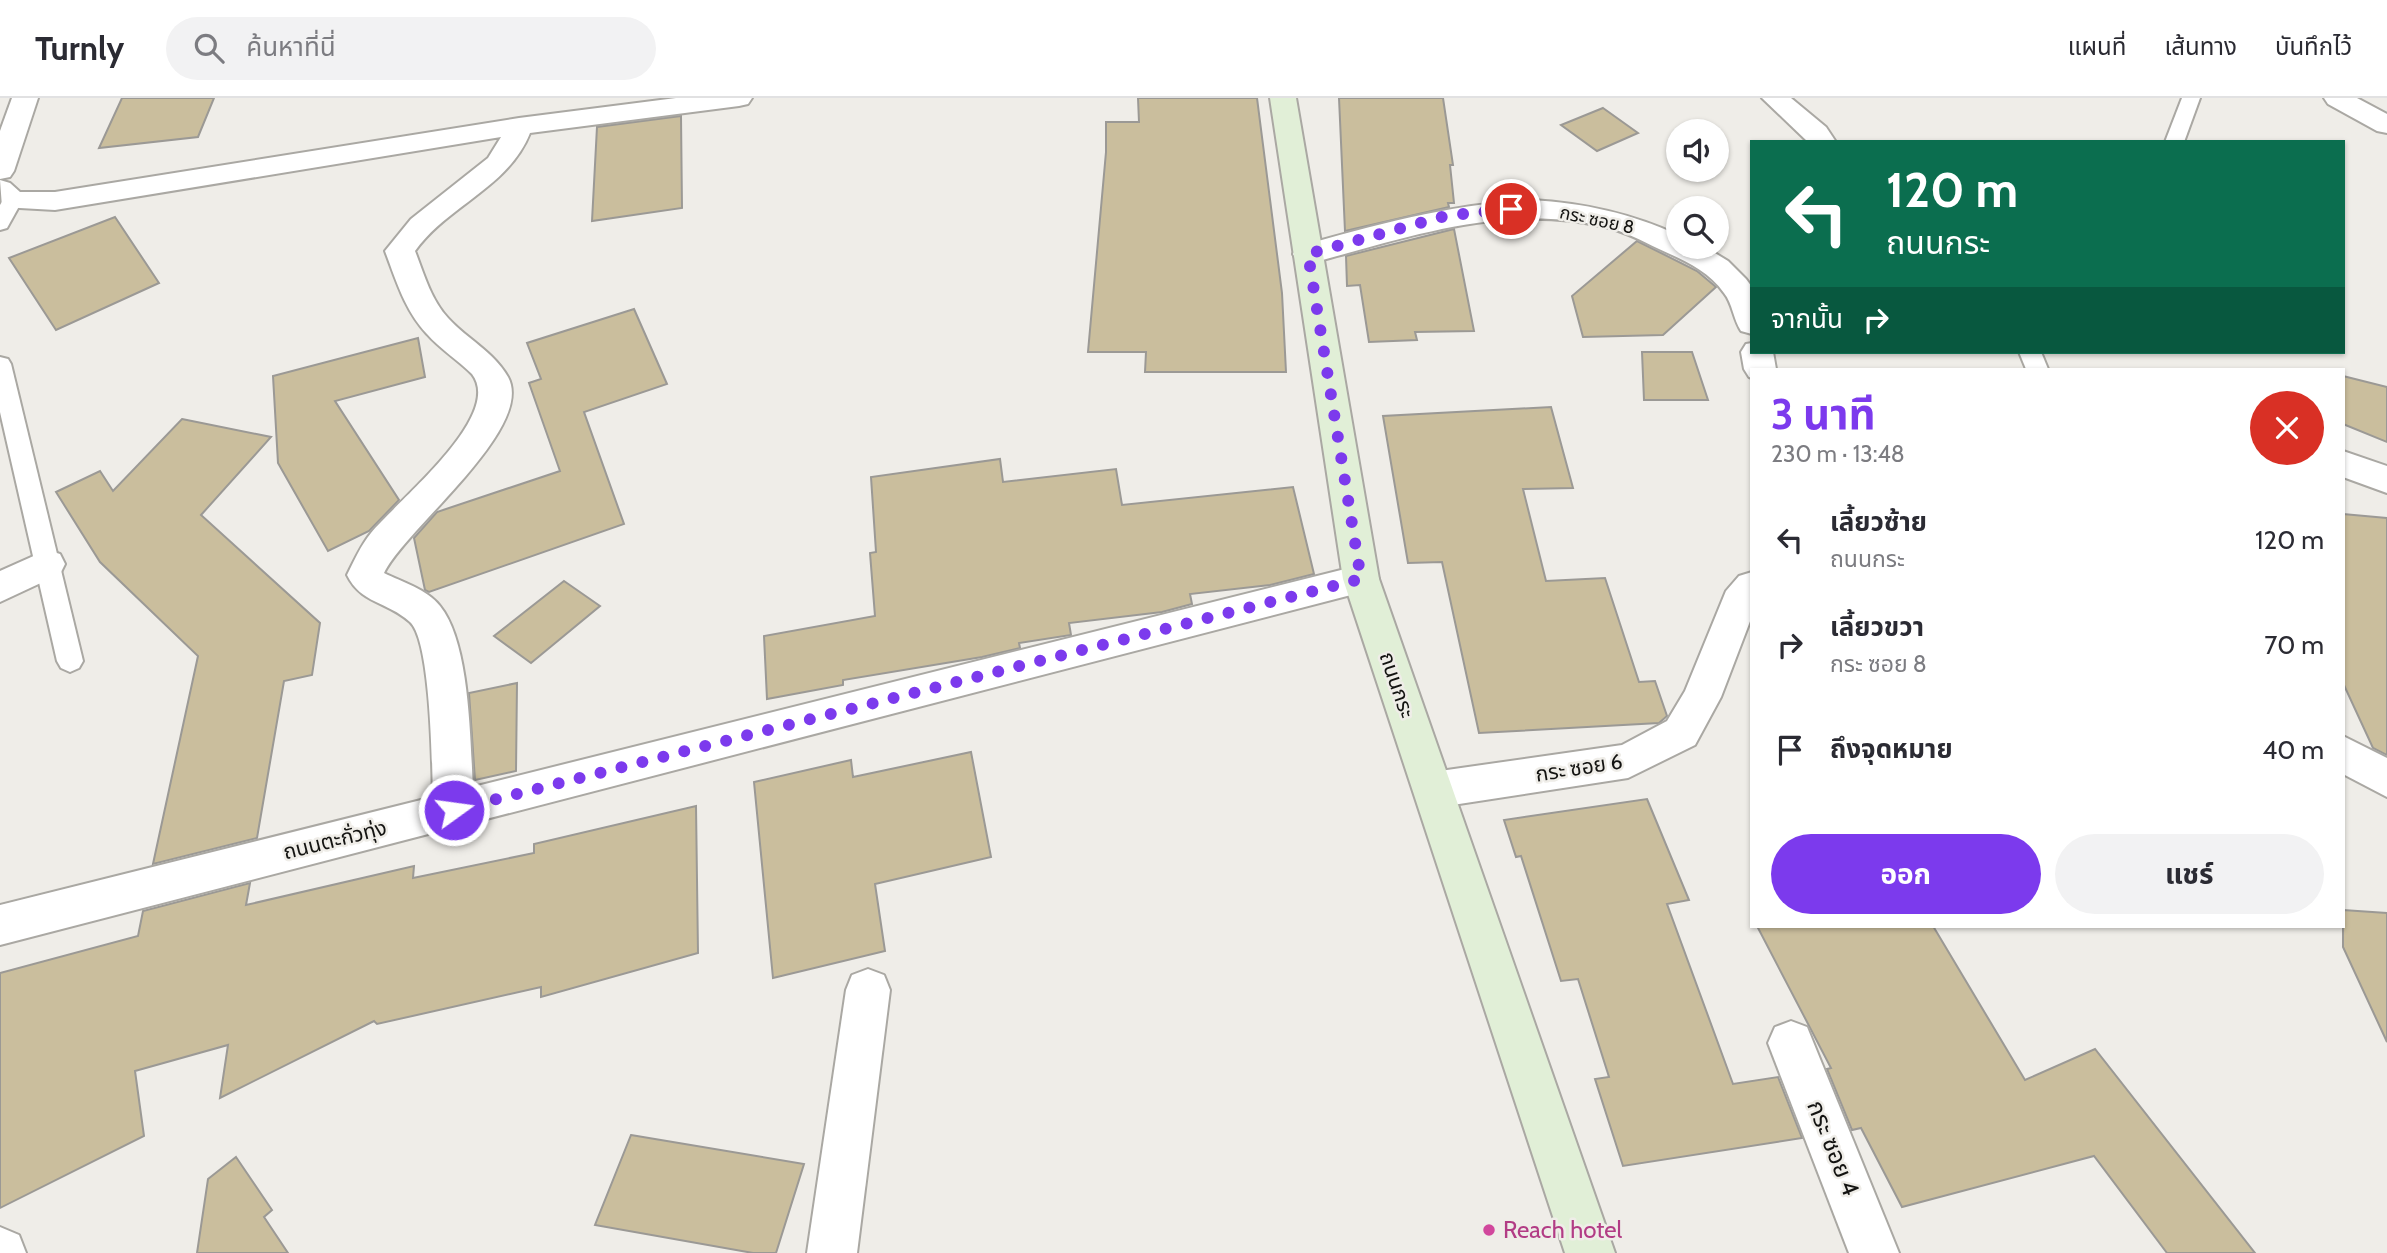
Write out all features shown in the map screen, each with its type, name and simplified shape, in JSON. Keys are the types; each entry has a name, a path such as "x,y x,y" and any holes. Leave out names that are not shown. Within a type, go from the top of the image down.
{"main road":[{"name":"ถนนกระ","path":"1283,98 1361,579 1590,1253"}],"street":[{"path":"2,162 25,98"},
{"path":"4,205 55,201 519,126 738,98"},
{"path":"1775,98 1821,140"},
{"path":"2337,98 2387,125"},
{"path":"454,810 442,655 430,618 409,602 368,581 365,575 386,540 466,452 484,430 496,407 495,384 485,366 458,346 421,306 400,251 427,219 498,164 510,149 519,126"},
{"name":"กระ ซอย 8","path":"1308,254 1445,216 1511,209 1579,212 1611,219 1666,241"},
{"name":"กระ ซอย 8","path":"1702,259 1726,273 1739,289 1750,319"},
{"path":"2345,464 2387,480"},
{"path":"0,588 47,564"},
{"name":"ถนนตะกั่วทุ่ง","path":"0,925 1361,579"},
{"name":"กระ ซอย 6","path":"1433,790 1628,761 1681,733 1702,697 1739,601 1750,588"},
{"path":"2345,755 2387,779"},
{"path":"832,1253 868,990"},
{"name":"กระ ซอย 4","path":"1791,1043 1874,1253"}],"lane":[{"path":"2175,140 2191,98"},
{"path":"0,363 69,661"}],"building":[{"path":"122,98 214,98 198,137 99,148"},
{"path":"1138,98 1257,98 1282,293 1286,372 1145,372 1146,352 1088,352 1106,152 1106,122 1139,122"},
{"path":"1339,98 1443,98 1453,165 1450,165 1454,203 1448,203 1449,207 1345,231"},
{"path":"1603,108 1638,133 1597,151 1561,125"},
{"path":"681,116 682,208 592,221 597,127"},
{"path":"115,217 159,283 56,330 9,258"},
{"path":"1454,229 1474,331 1415,332 1417,340 1369,342 1360,285 1347,286 1346,256"},
{"path":"1637,241 1666,256 1666,259 1673,259 1697,271 1716,287 1663,335 1583,337 1572,296"},
{"path":"634,309 667,384 584,412 624,524 429,592 425,590 414,538 437,512 560,471 529,383 541,379 527,343"},
{"path":"418,338 425,377 335,401 399,500 369,531 328,551 278,463 273,376"},
{"path":"1642,352 1692,352 1708,400 1644,400"},
{"path":"2345,376 2387,387 2387,442 2345,425"},
{"path":"1551,407 1573,488 1523,489 1546,581 1605,578 1639,682 1655,681 1667,716 1659,723 1479,733 1442,562 1408,563 1383,416"},
{"path":"182,419 271,437 201,515 320,623 312,675 284,681 257,838 153,864 198,656 100,562 56,492 100,471 113,491"},
{"path":"1000,459 1003,482 1116,469 1122,505 1293,487 1314,574 1270,585 1190,594 1192,604 1162,612 1069,623 1071,635 1019,643 1020,648 843,680 843,685 767,699 764,636 875,616 870,553 876,552 871,477"},
{"path":"2345,514 2387,518 2387,755 2373,748 2345,687"},
{"path":"564,581 600,606 531,663 494,636"},
{"path":"517,683 516,771 475,780 469,693"},
{"path":"971,752 991,857 875,884 885,951 773,978 754,782 851,760 853,777"},
{"path":"1647,799 1689,900 1667,904 1733,1084 1778,1077 1802,1138 1623,1166 1595,1079 1609,1077 1578,979 1561,981 1521,856 1516,857 1504,820"},
{"path":"696,806 698,953 541,997 541,987 377,1024 374,1021 220,1098 228,1045 135,1071 144,1136 0,1208 0,973 138,936 143,911 250,883 246,905 414,866 413,878 534,853 534,844"},
{"path":"2345,910 2387,913 2387,1042 2343,947"},
{"path":"1758,928 1934,928 2025,1080 2095,1049 2255,1253 2167,1253 2094,1156 1902,1207 1861,1128 1852,1130 1827,1069 1831,1068"},
{"path":"631,1135 804,1164 776,1253 753,1253 595,1225"},
{"path":"236,1157 272,1210 264,1217 288,1253 197,1253 208,1179"}],"place":[{"name":"Reach hotel","path":"1489,1230"}],"route":[{"path":"454,810 1361,579 1308,254 1445,216 1511,209"}]}
